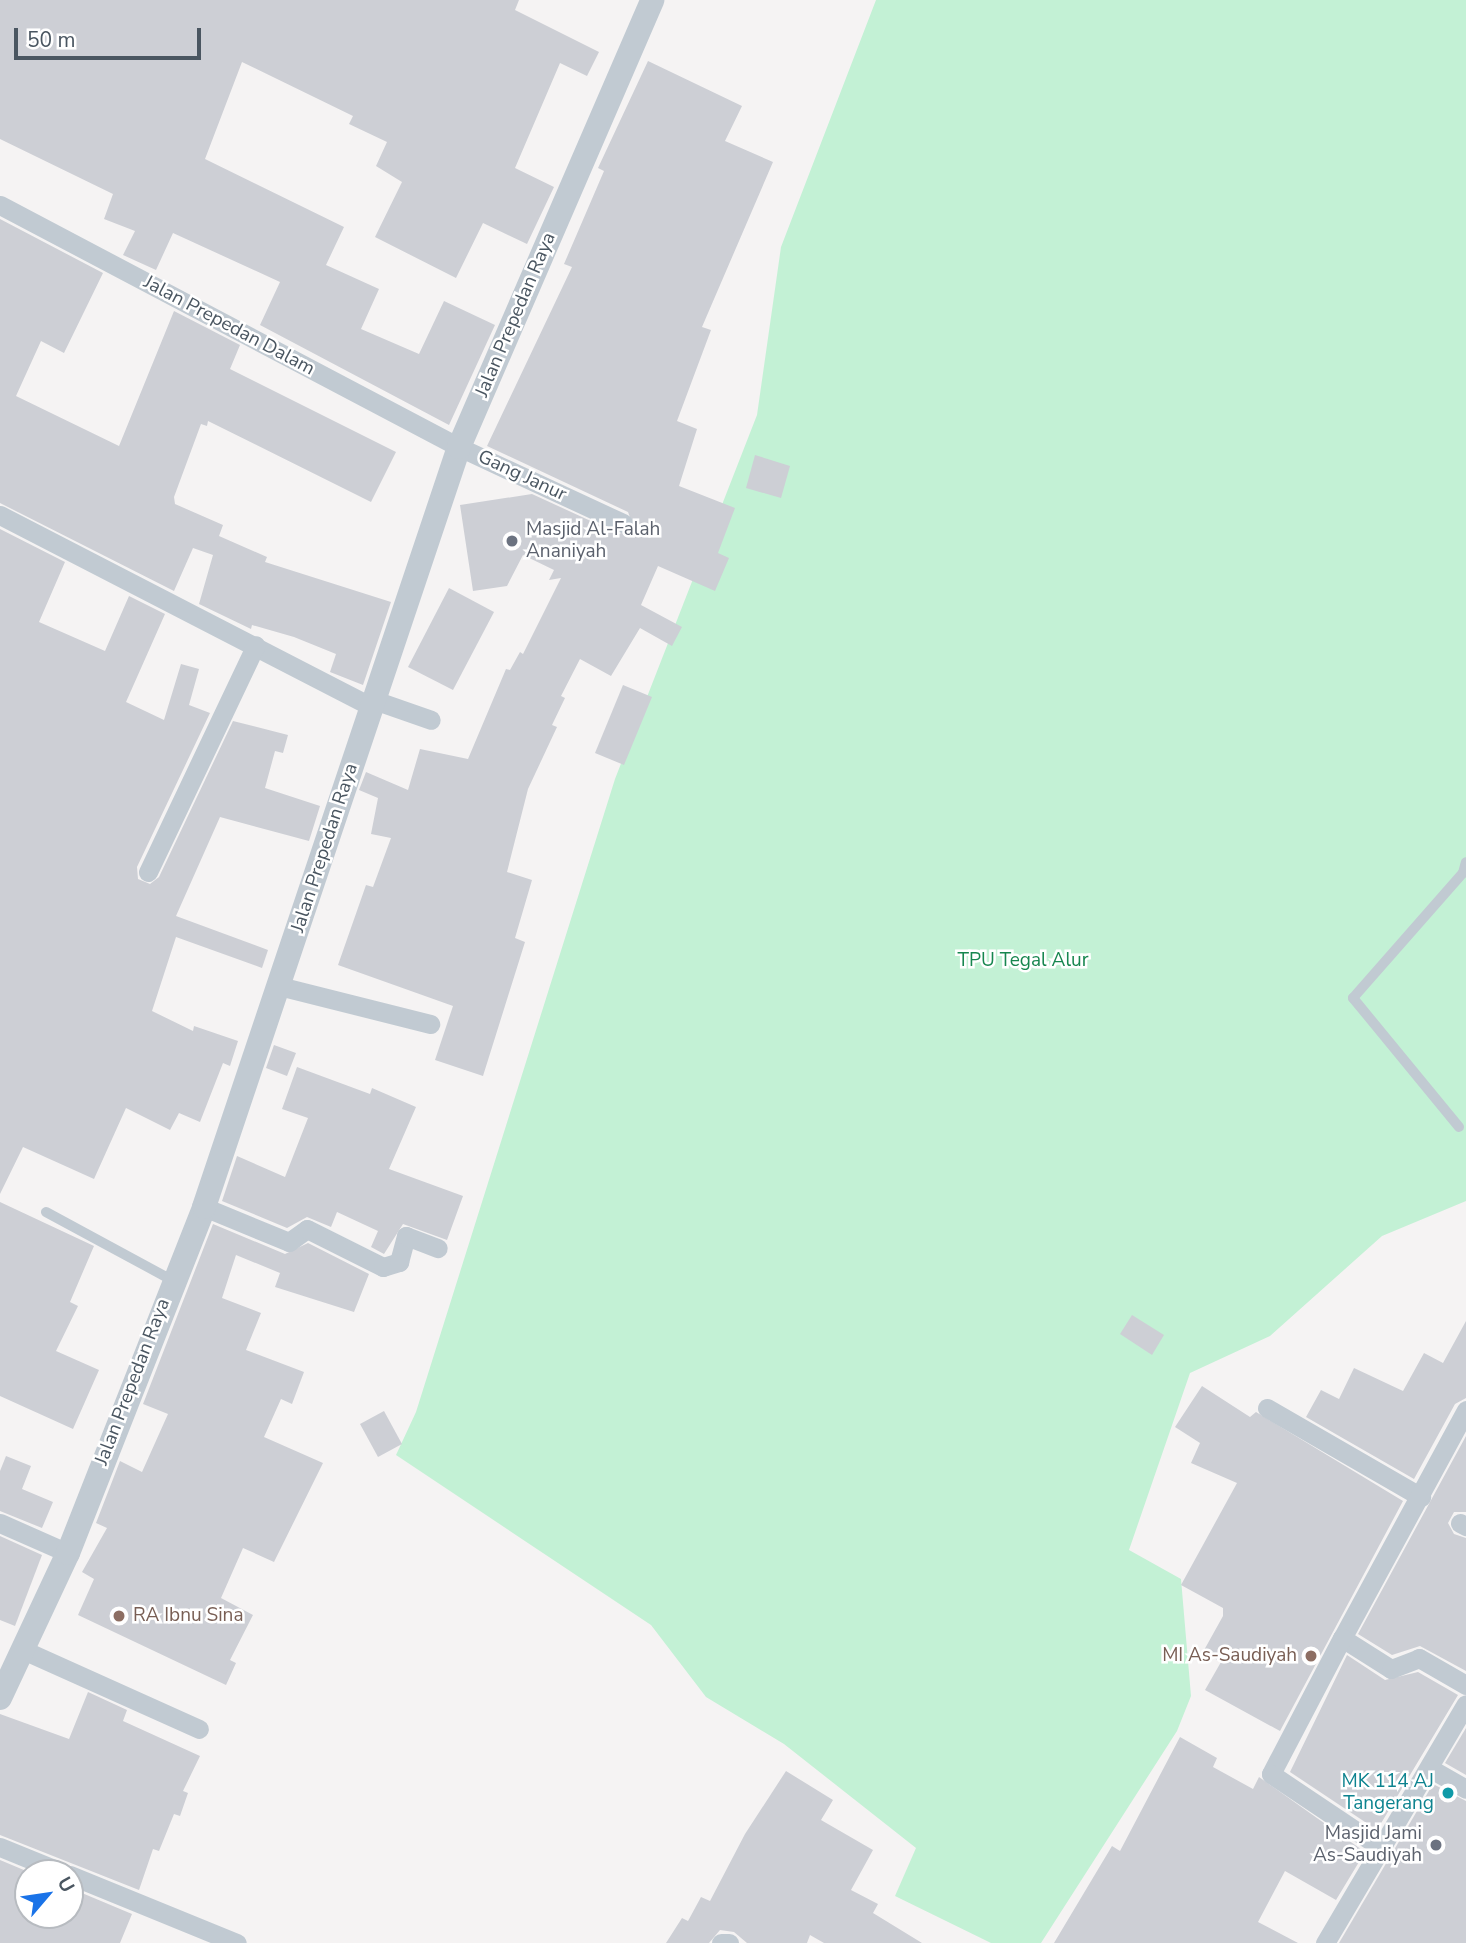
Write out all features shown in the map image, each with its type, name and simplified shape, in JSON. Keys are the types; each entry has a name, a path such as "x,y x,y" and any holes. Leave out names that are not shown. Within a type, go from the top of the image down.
{"street":[{"name":"Jalan Prepedan Raya","path":"0,1698 68,1553 172,1280 204,1207 459,447 652,0"},
{"name":"Jalan Prepedan Dalam","path":"0,205 459,447"},
{"name":"Gang Janur","path":"459,447 623,523"},
{"path":"0,515 373,703 431,720"},
{"path":"148,872 256,645"},
{"path":"279,986 430,1024"},
{"path":"204,1207 289,1241 307,1229 383,1267 399,1262 406,1236 438,1248"},
{"path":"1267,1408 1420,1497"},
{"path":"1380,1847 1271,1774 1466,1410"},
{"path":"0,1523 68,1553"},
{"path":"1342,1638 1391,1670 1419,1658 1466,1685"},
{"path":"21,1649 199,1729"},
{"path":"1325,1943 1380,1847 1431,1769 1466,1704"},
{"path":"1431,1769 1466,1788"},
{"path":"0,1847 30,1859"},
{"path":"84,1881 237,1943"},
{"path":"721,1943 729,1943"}],"lane":[{"path":"1459,1127 1353,998 1463,873 1466,862"},
{"path":"46,1212 172,1280"}],"green space":[{"name":"TPU Tegal Alur","path":"876,0 1466,0 1466,1201 1382,1236 1270,1336 1190,1373 1129,1550 1181,1579 1191,1696 1177,1731 1041,1943 991,1943 895,1896 916,1848 784,1744 706,1697 651,1625 396,1455 416,1412 615,779 757,415 781,247"}],"building":[{"path":"0,0 519,0 515,10 599,52 587,76 560,63 515,168 554,187 527,244 483,223 456,278 375,237 402,182 376,166 387,142 349,124 353,116 242,62 205,159 344,227 326,265 379,289 361,329 419,354 444,301 495,325 449,425 260,325 280,282 173,233 156,270 123,255 135,231 104,219 113,194 0,139"},
{"path":"648,61 742,106 725,141 773,162 702,327 711,330 677,421 697,429 679,486 735,508 718,553 729,558 715,591 658,566 641,605 682,627 672,646 640,628 611,676 580,659 561,696 565,698 552,725 557,727 528,789 507,872 532,880 515,938 525,942 483,1076 435,1060 453,1006 338,965 366,885 373,887 391,838 371,834 378,798 359,790 366,772 408,790 420,749 468,759 506,669 510,670 520,652 523,654 561,578 549,580 554,570 523,555 507,586 473,591 460,505 532,494 619,534 634,528 628,512 487,446 572,267 564,264 604,171 598,168"},
{"path":"0,219 103,273 64,353 41,341 16,396 119,446 174,311 240,345 230,369 396,452 371,502 208,421 207,426 201,424 174,497 175,504 223,525 219,536 267,557 265,562 391,602 363,685 330,672 336,654 294,637 252,625 251,629 199,604 213,555 193,548 174,591 0,503"},
{"path":"755,455 790,466 781,498 746,488"},
{"path":"0,529 65,562 39,622 105,651 129,596 165,614 126,702 164,720 181,664 199,669 189,705 210,713 137,867 138,879 150,884 159,877 233,721 288,735 283,753 275,751 265,788 320,806 309,841 220,817 176,916 268,950 262,968 176,937 152,1011 193,1031 194,1026 238,1041 230,1066 223,1063 200,1122 179,1113 170,1130 126,1108 94,1179 23,1147 0,1194"},
{"path":"449,588 494,612 453,690 408,667"},
{"path":"623,685 652,697 624,765 595,753"},
{"path":"274,1045 296,1053 287,1076 266,1068"},
{"path":"297,1067 370,1094 372,1088 416,1107 389,1169 463,1196 447,1240 403,1224 384,1254 371,1247 378,1231 337,1212 331,1227 307,1217 287,1228 222,1201 237,1156 285,1177 308,1118 282,1109"},
{"path":"0,1202 94,1246 70,1302 78,1306 56,1351 99,1370 73,1429 0,1396"},
{"path":"213,1224 285,1254 308,1243 369,1274 354,1312 275,1287 280,1273 236,1255 222,1298 261,1313 246,1350 304,1372 292,1404 281,1399 264,1437 323,1463 274,1562 243,1548 221,1598 253,1615 230,1660 236,1663 226,1685 78,1615 94,1579 82,1572 107,1528 96,1523 120,1461 142,1472 168,1414 143,1404"},
{"path":"1132,1315 1164,1335 1152,1355 1120,1334"},
{"path":"1466,1321 1466,1398 1455,1404 1414,1479 1306,1417 1321,1390 1339,1399 1354,1368 1403,1391 1424,1353 1443,1363"},
{"path":"1202,1386 1250,1417 1256,1412 1403,1501 1280,1731 1205,1690 1221,1662 1203,1652 1223,1616 1223,1608 1181,1585 1237,1483 1191,1463 1200,1443 1175,1427"},
{"path":"384,1411 402,1444 378,1457 360,1424"},
{"path":"1466,1436 1466,1512 1454,1512 1448,1523 1454,1534 1466,1538 1466,1671 1420,1646 1392,1655 1358,1634"},
{"path":"6,1456 31,1466 22,1489 53,1502 42,1528 0,1511 0,1471"},
{"path":"0,1536 42,1555 15,1626 0,1620"},
{"path":"1347,1655 1385,1680 1418,1672 1458,1695 1377,1830 1290,1772"},
{"path":"88,1692 127,1710 123,1721 200,1756 183,1791 188,1793 180,1816 174,1814 159,1851 153,1849 139,1890 84,1868 84,1859 61,1859 0,1835 0,1714 69,1739"},
{"path":"1466,1728 1466,1775 1445,1763"},
{"path":"1180,1737 1217,1758 1213,1767 1253,1789 1259,1777 1365,1852 1336,1900 1285,1871 1258,1922 1298,1943 1054,1943 1112,1846 1120,1851"},
{"path":"786,1771 833,1800 821,1820 873,1850 851,1890 878,1904 873,1913 922,1943 824,1943 810,1935 807,1943 747,1943 734,1932 720,1930 709,1943 666,1943 682,1918 688,1921 701,1897 710,1901 745,1834"},
{"path":"1433,1784 1466,1801 1466,1943 1339,1943"},
{"path":"0,1860 14,1866 14,1929 84,1929 84,1894 132,1914 120,1943 0,1943"}],"place":[{"name":"Masjid Al-Falah Ananiyah","path":"512,541"},
{"name":"RA Ibnu Sina","path":"119,1616"},
{"name":"MI As-Saudiyah","path":"1311,1656"},
{"name":"MK 114 AJ Tangerang","path":"1448,1793"},
{"name":"Masjid Jami As-Saudiyah","path":"1436,1845"}]}
